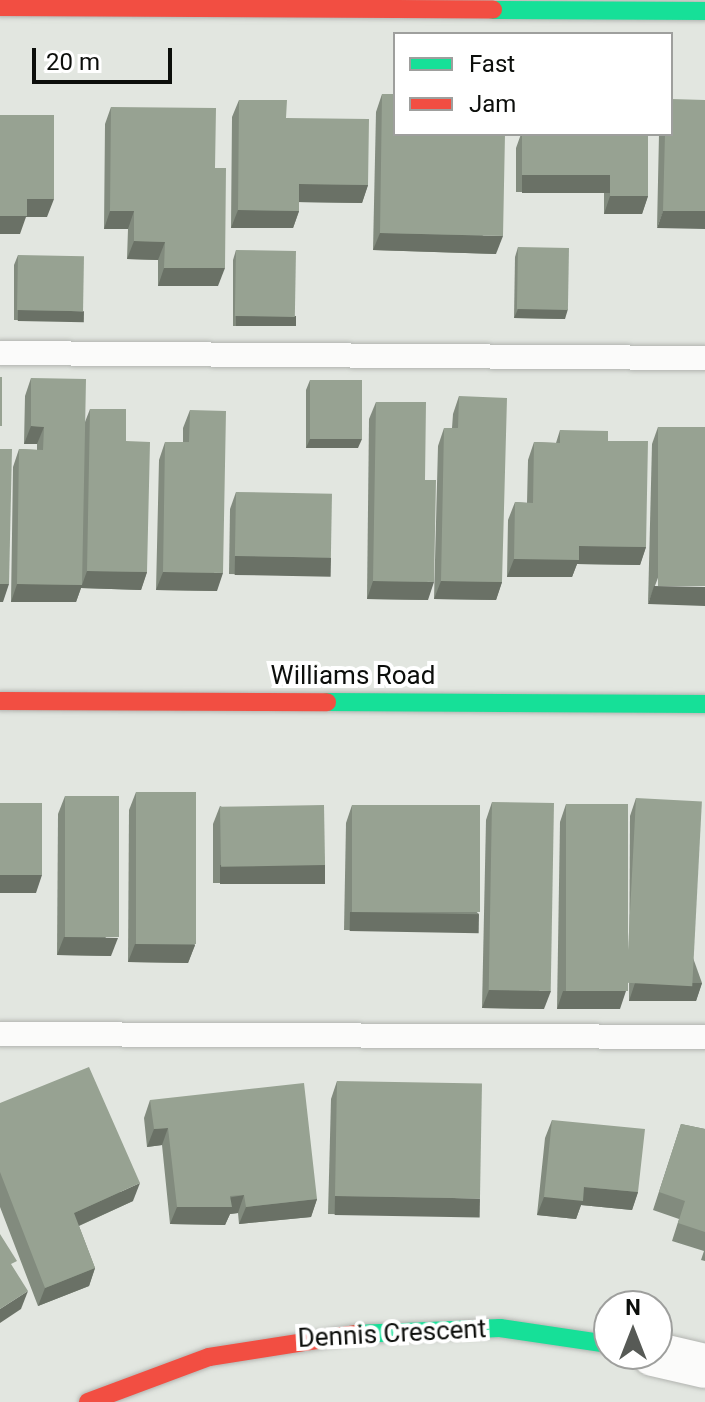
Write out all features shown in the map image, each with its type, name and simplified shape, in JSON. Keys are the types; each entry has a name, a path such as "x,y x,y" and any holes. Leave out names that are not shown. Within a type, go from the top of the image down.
{"street":[{"path":"0,7 76,4 705,11"},
{"name":"Williams Road","path":"0,701 705,704"},
{"name":"Dennis Crescent","path":"88,1402 209,1357 307,1336 500,1328 593,1342"},
{"path":"673,1359 705,1366"}],"lane":[{"path":"0,353 705,358"},
{"path":"0,1034 705,1037"}],"building":[{"path":"382,94 393,94 393,136 505,136 503,236 380,233"},
{"path":"673,99 705,100 705,211 663,211 665,136 673,136"},
{"path":"239,100 287,100 286,118 369,119 368,185 299,184 299,211 238,210"},
{"path":"111,107 216,108 215,168 226,168 225,268 164,268 165,242 134,241 134,211 110,211"},
{"path":"0,115 54,115 54,199 27,199 27,216 0,216"},
{"path":"522,136 648,136 648,196 610,196 610,175 522,175"},
{"path":"518,247 569,248 568,310 517,309"},
{"path":"236,250 296,251 295,317 235,316"},
{"path":"18,255 84,256 83,311 17,310"},
{"path":"0,377 2,377 0,426"},
{"path":"31,378 86,379 82,585 17,584 19,449 43,450 44,427 31,426"},
{"path":"310,380 362,380 362,439 310,439"},
{"path":"459,396 507,398 502,582 441,581 444,428 458,428"},
{"path":"376,402 426,402 425,480 436,480 434,582 373,581"},
{"path":"90,409 126,409 126,441 150,442 147,572 87,571"},
{"path":"190,410 226,411 223,573 163,572 165,442 189,442"},
{"path":"658,427 705,427 705,586 658,586"},
{"path":"560,430 608,431 608,441 648,441 646,547 579,546 579,560 514,559 515,502 533,503 534,442 560,443"},
{"path":"0,449 12,449 9,584 0,584"},
{"path":"236,492 332,494 331,558 235,556"},
{"path":"136,792 196,792 196,944 136,944"},
{"path":"65,796 119,796 119,937 65,937"},
{"path":"636,798 702,801 692,986 626,983"},
{"path":"492,802 554,803 551,991 489,990"},
{"path":"0,803 42,803 42,875 0,875"},
{"path":"566,804 628,804 628,991 566,991"},
{"path":"324,805 325,865 221,867 220,807"},
{"path":"352,805 480,805 480,912 352,912"},
{"path":"89,1067 140,1183 74,1213 95,1268 45,1288 0,1172 0,1103"},
{"path":"337,1081 482,1084 480,1199 335,1196"},
{"path":"304,1083 317,1199 246,1207 244,1195 230,1196 232,1207 177,1207 168,1128 154,1129 150,1100"},
{"path":"552,1120 645,1129 638,1192 584,1187 583,1201 544,1197"},
{"path":"681,1124 705,1129 705,1232 678,1223 685,1201 659,1192"},
{"path":"0,1234 17,1261 11,1264 28,1291 0,1309"}],"traffic: fast":[{"path":"493,10 705,11"},
{"path":"327,702 705,704"},
{"path":"356,1334 500,1328 593,1342"}],"traffic: jam":[{"path":"0,7 493,10"},
{"path":"0,701 327,702"},
{"path":"88,1402 209,1357 356,1334"}]}
